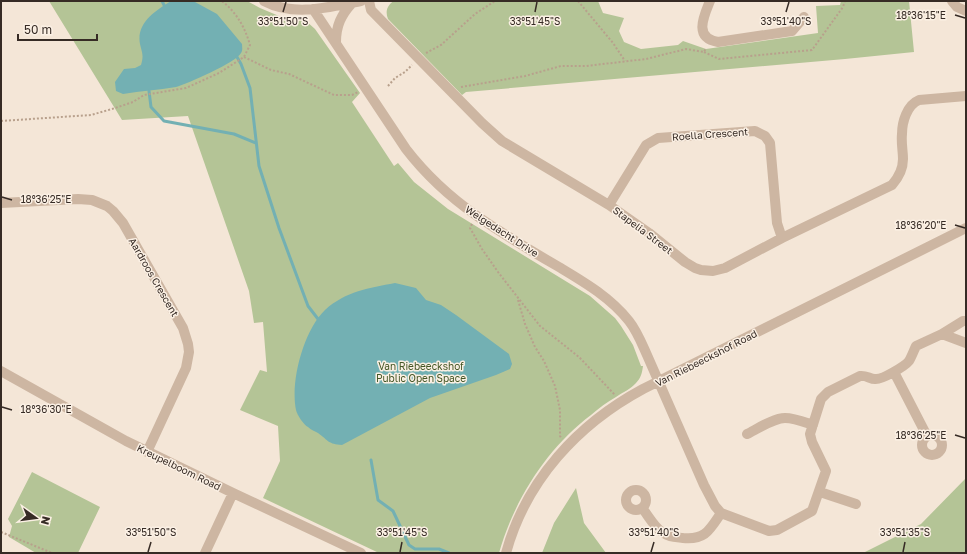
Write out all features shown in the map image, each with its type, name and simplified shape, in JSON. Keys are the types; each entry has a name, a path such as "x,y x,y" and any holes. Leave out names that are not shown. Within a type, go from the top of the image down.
{"street":[{"path":"264,1 286,9 305,10 356,2"},
{"name":"Stapelia Street","path":"369,1 371,10 502,140 610,205 649,233 685,262 701,270 713,271 725,268 782,238 892,185 898,178 901,170 903,160 902,133 908,109 919,100 966,96"},
{"path":"710,1 702,26 704,33 709,39 718,42 792,31 804,17"},
{"path":"952,1 957,7 966,11"},
{"path":"336,42 337,28 341,17 356,2"},
{"name":"Welgedacht Drive","path":"313,9 406,149 436,183 476,216 592,287 618,309 629,321 637,334 704,485 715,506 721,513"},
{"name":"Roella Crescent","path":"610,205 646,145 654,140 658,138 755,131 765,136 770,143 777,223 782,238"},
{"name":"Aardroos Crescent","path":"1,203 78,199 92,200 100,202 113,211 123,223 183,328 189,352 186,368 147,452"},
{"name":"Van Riebeeckshof Road","path":"506,553 514,530 532,493 543,475 566,446 592,422 618,403 966,228"},
{"path":"642,508 661,532 673,537 691,539 703,536 713,526 721,513 769,530 777,530 812,511 820,492 826,471 812,442 810,434 822,399 828,392 860,376 880,379 894,372 908,362 916,346 942,334 963,321 966,321"},
{"path":"942,334 966,343"},
{"name":"Kreupelboom Road","path":"1,371 147,452 361,553"},
{"path":"894,372 927,436"},
{"path":"747,434 772,421 784,418 813,425"},
{"path":"820,492 856,504"},
{"path":"205,553 233,493"}],"path":[{"path":"1,121 91,115 126,104 144,95 186,88 219,73 244,57 250,44 239,19 222,1"},
{"path":"423,55 440,45 475,14 496,1"},
{"path":"578,1 613,43 625,61"},
{"path":"452,92 456,88 525,76 561,66 586,66 646,59 686,49 704,52 719,59 812,50 843,7 845,1"},
{"path":"704,52 709,39"},
{"path":"244,57 271,70 289,74 334,95 352,95 359,91 363,96"},
{"path":"388,86 395,78 405,72 415,62"},
{"path":"476,216 470,228 482,249 518,299 540,326 579,357 615,395 618,403"},
{"path":"518,299 534,348 544,361 555,386 560,410 560,436 566,446"},
{"path":"1,532 52,553"}],"green space":[{"name":"Van Riebeeckshof Public Open Space","path":"49,1 247,1 279,16 306,21 315,29 360,93 352,102 394,166 398,163 414,182 448,209 590,296 615,318 633,345 641,366 643,366 642,373 638,381 632,387 603,405 575,428 547,459 534,476 523,495 505,533 499,553 379,553 263,498 280,461 278,426 240,410 260,370 267,372 263,322 254,323 249,291 188,116 122,120"},
{"path":"394,1 598,1 603,13 624,18 619,31 624,42 641,49 678,45 683,41 706,49 818,33 816,6 840,5 841,1 909,1 914,52 466,92 462,95 388,19 387,9"},
{"path":"32,472 100,507 78,553 36,553 9,537 12,526 8,519"},
{"path":"966,478 966,553 863,553 921,524"},
{"path":"576,488 584,523 606,553 542,553 554,523"}],"water":[{"path":"171,1 195,2 217,14 242,44 241,53 238,57 222,67 176,87 123,94 116,91 115,82 124,69 135,68 141,65 143,56 140,37 144,24 153,13"},
{"path":"395,283 416,288 426,300 441,305 509,354 512,364 510,369 430,398 342,445 331,443 306,426 296,410 295,385 300,357 305,343 317,319 325,310 341,298 358,291"}],"waterway":[{"path":"162,1 164,5"},
{"path":"237,57 250,88 259,166 279,228 308,306 318,319"},
{"path":"149,91 151,107 164,121 234,134 256,143"},
{"path":"371,460 378,500 393,511 409,545 415,549 439,549 449,553"}]}
